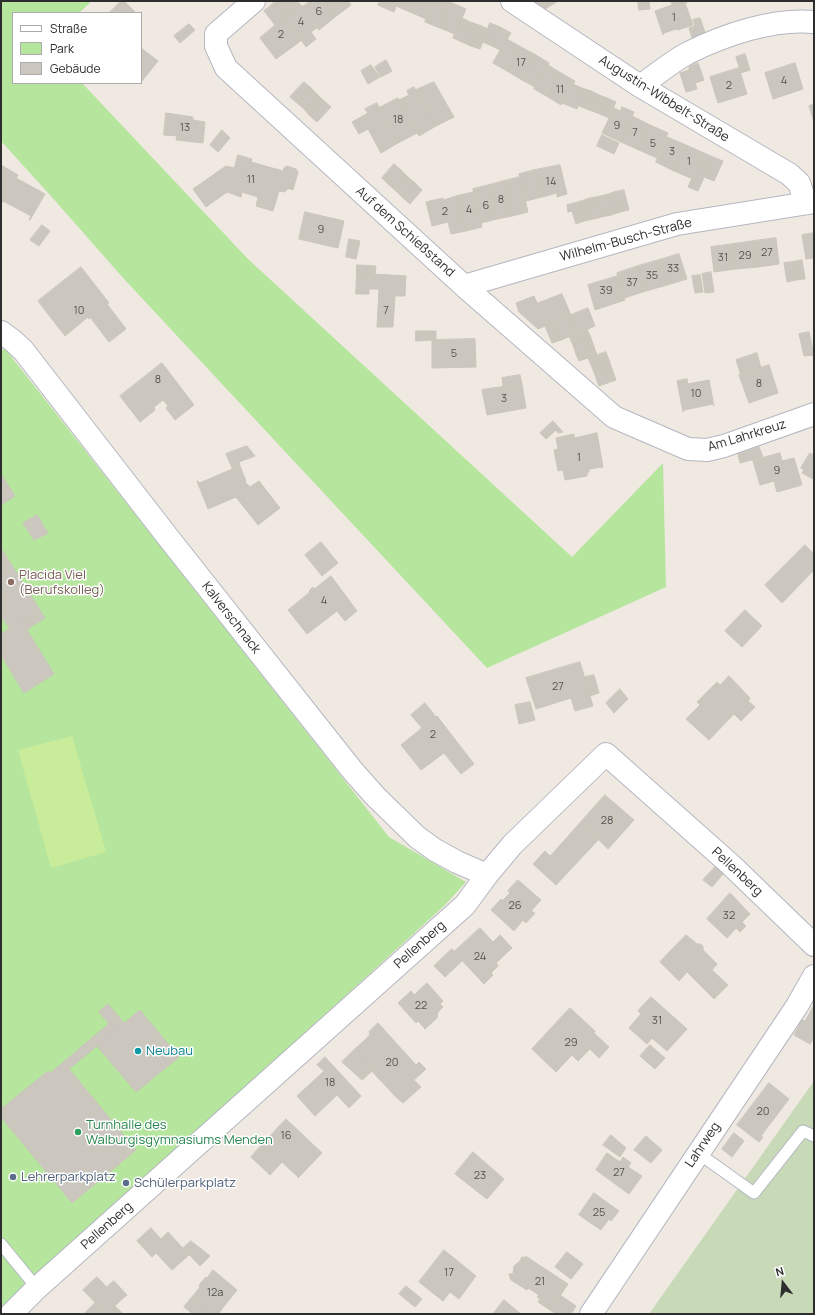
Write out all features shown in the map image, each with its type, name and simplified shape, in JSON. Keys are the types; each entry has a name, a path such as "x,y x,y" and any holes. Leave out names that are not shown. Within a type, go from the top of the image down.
{"street":[{"name":"Auf dem Schießstand","path":"254,1 216,34 216,46 226,68 464,286 614,417"},
{"name":"Augustin-Wibbelt-Straße","path":"512,1 640,86 789,174 799,183 810,202"},
{"path":"640,86 687,54 730,34 788,22 814,22"},
{"name":"Wilhelm-Busch-Straße","path":"464,286 677,224 810,202"},
{"name":"Kalverschnack","path":"1,332 23,350 316,726 371,791 404,826 417,837 442,854 487,874"},
{"name":"Am Lahrkreuz","path":"614,417 688,449 703,450 724,446 814,414"},
{"name":"Pellenberg","path":"22,1310 37,1288 464,905 487,874 512,845 606,754 731,865 814,946"},
{"name":"Lahrweg","path":"591,1314 797,1006 814,976"}],"lane":[{"path":"698,1153 754,1193 802,1131 814,1136"},
{"path":"1,1244 37,1288"}],"green space":[{"path":"1,1 92,1 80,12 12,12 12,84 83,84 248,259 572,557 663,463 666,587 487,668 124,279 1,141"},
{"path":"1,349 6,350 389,837 466,882 445,905 1,1310"},
{"path":"72,736 106,852 51,868 18,750"},
{"path":"814,1081 814,1314 649,1314"}],"building":[{"path":"121,1 124,1 135,12 110,12"},
{"path":"277,1 297,1 301,5 285,17 274,3"},
{"path":"311,1 323,1 335,17 319,30 302,7"},
{"path":"323,1 348,1 351,5 335,17"},
{"path":"380,1 398,1 394,12 378,5"},
{"path":"398,1 415,1 410,12 396,6"},
{"path":"415,1 434,1 426,19 410,12"},
{"path":"434,1 450,2 440,28 425,22"},
{"path":"533,1 558,1 545,9"},
{"path":"638,1 649,1 650,9 639,10"},
{"path":"671,1 686,1 687,3 685,3 693,25 664,33 663,35 655,11 672,5"},
{"path":"450,2 466,9 455,34 440,28"},
{"path":"274,3 285,17 275,25 264,11"},
{"path":"301,5 318,27 311,32 316,39 306,47 285,17"},
{"path":"285,17 302,40 276,59 260,38"},
{"path":"462,18 470,22 462,42 453,38"},
{"path":"700,18 706,35 693,41 689,28 695,26 693,20"},
{"path":"470,22 479,25 471,46 462,42"},
{"path":"490,23 500,27 492,46 483,42"},
{"path":"189,24 195,30 180,43 174,36"},
{"path":"479,25 488,29 480,49 471,46"},
{"path":"500,27 511,33 500,50 492,46"},
{"path":"507,39 521,47 507,71 493,63"},
{"path":"521,47 536,55 522,80 507,71"},
{"path":"142,49 158,61 142,81"},
{"path":"745,54 750,70 741,73 736,57"},
{"path":"536,55 549,63 535,87 522,80"},
{"path":"386,60 392,71 381,77 375,67"},
{"path":"698,63 704,80 695,83 697,89 686,92 680,73 689,70 689,67"},
{"path":"795,63 803,89 773,99 765,73"},
{"path":"371,65 380,77 368,84 361,71"},
{"path":"548,65 561,73 548,97 534,89"},
{"path":"739,68 747,94 718,103 710,77"},
{"path":"561,73 575,81 561,105 548,97"},
{"path":"304,82 311,88 297,103 290,97"},
{"path":"434,82 454,117 436,126 416,90"},
{"path":"573,84 582,88 575,104 578,106 577,109 562,103"},
{"path":"414,87 436,126 419,136 399,100 409,95 407,91"},
{"path":"311,88 318,95 304,109 297,103"},
{"path":"582,88 591,91 584,108 575,104"},
{"path":"591,91 599,95 592,111 584,108"},
{"path":"318,95 324,101 310,116 304,109"},
{"path":"599,95 607,98 600,114 592,111"},
{"path":"398,98 417,133 398,143 379,108"},
{"path":"607,98 616,102 609,118 600,114"},
{"path":"324,101 331,107 317,122 310,116"},
{"path":"377,103 398,143 381,153 368,129 359,134 352,122 368,113 365,109"},
{"path":"814,104 814,122 809,106"},
{"path":"622,107 634,112 621,142 602,133 614,108 620,111"},
{"path":"166,113 193,117 193,120 205,122 203,143 176,140 177,136 164,135"},
{"path":"632,116 650,125 639,150 621,142"},
{"path":"650,125 668,133 657,158 639,150"},
{"path":"222,130 230,138 218,152 210,145"},
{"path":"602,135 619,143 614,154 597,146"},
{"path":"667,137 686,145 674,171 656,162"},
{"path":"686,145 704,153 693,179 674,171"},
{"path":"704,153 713,157 698,191 688,187"},
{"path":"238,155 252,159 251,162 283,171 287,166 296,169 298,172 293,190 287,188 284,192 279,191 273,211 256,206 258,197 242,192 241,197 227,192 206,207 193,189 226,166 234,168"},
{"path":"713,157 723,161 714,181 704,177"},
{"path":"394,164 401,170 388,184 382,178"},
{"path":"1,165 18,175 16,178 45,194 30,220 31,216 3,201 1,204"},
{"path":"560,165 567,194 557,197 557,193 542,197 535,170"},
{"path":"401,170 408,177 396,191 388,184"},
{"path":"535,170 542,197 526,201 519,174"},
{"path":"408,177 415,183 402,197 396,191"},
{"path":"520,177 528,212 512,216 504,181"},
{"path":"504,181 512,216 497,219 489,185"},
{"path":"415,183 422,190 410,204 402,197"},
{"path":"489,185 497,219 481,223 473,189"},
{"path":"624,190 629,210 620,212 615,192"},
{"path":"474,192 482,227 466,231 457,196"},
{"path":"615,192 620,212 611,215 606,195"},
{"path":"606,195 611,215 602,217 597,197"},
{"path":"457,196 466,231 451,234 448,222 432,226 426,202 443,198 443,200"},
{"path":"597,197 602,217 593,219 588,199"},
{"path":"588,199 593,219 584,221 579,202"},
{"path":"579,202 584,221 576,224 572,211 568,212 567,205"},
{"path":"305,212 344,221 338,248 299,239"},
{"path":"42,225 50,231 39,246 30,240"},
{"path":"814,233 814,258 806,259 802,235"},
{"path":"776,238 779,264 758,267 754,241"},
{"path":"349,239 360,241 356,259 346,257"},
{"path":"754,241 758,267 736,269 733,244"},
{"path":"733,244 736,269 714,272 711,247"},
{"path":"679,254 687,279 667,285 659,260"},
{"path":"659,260 667,285 646,291 638,266"},
{"path":"802,260 805,279 796,280 793,262"},
{"path":"793,262 796,280 787,282 784,263"},
{"path":"357,265 376,266 375,274 357,273"},
{"path":"638,266 646,291 624,298 617,273"},
{"path":"81,267 109,303 107,304 126,329 109,342 90,317 89,319 88,317 65,336 38,301"},
{"path":"711,272 714,292 705,293 702,274"},
{"path":"357,273 406,276 405,296 395,296 393,327 377,327 379,289 369,289 369,294 356,294"},
{"path":"700,275 703,292 695,293 692,276"},
{"path":"618,276 625,300 595,310 588,285"},
{"path":"562,294 571,315 538,329 519,312 516,303 534,296 537,303"},
{"path":"588,308 595,326 578,333 571,315"},
{"path":"571,315 578,333 561,340 553,322"},
{"path":"553,322 561,340 552,343 545,326"},
{"path":"587,329 591,338 573,345 569,336"},
{"path":"416,331 436,331 436,340 416,341"},
{"path":"809,332 814,355 804,356 799,334"},
{"path":"591,338 594,347 576,354 573,345"},
{"path":"475,339 476,367 432,368 432,340"},
{"path":"594,347 597,355 579,361 576,354"},
{"path":"606,352 609,360 592,367 588,358"},
{"path":"757,353 761,368 741,375 736,360"},
{"path":"609,360 612,369 595,375 592,367"},
{"path":"162,363 194,405 175,420 166,408 168,406 163,400 154,407 155,410 140,422 120,396"},
{"path":"769,365 778,393 749,403 739,375"},
{"path":"612,369 616,380 599,386 595,375"},
{"path":"520,375 522,384 503,386 502,378"},
{"path":"687,379 688,384 709,380 714,406 713,404 684,410 683,412 677,381"},
{"path":"522,384 526,408 487,415 482,390"},
{"path":"553,421 563,432 558,433 556,430 546,439 540,433"},
{"path":"597,433 603,467 589,469 587,476 565,480 563,470 558,471 554,450 558,449 556,438 574,434 574,438"},
{"path":"247,446 255,456 239,462 240,466 233,470 226,454"},
{"path":"759,447 763,457 740,463 738,454"},
{"path":"780,453 782,461 794,458 802,485 777,492 774,481 760,485 753,461"},
{"path":"810,453 814,456 813,479 802,473 804,470 801,468"},
{"path":"240,466 246,481 245,482 250,487 259,481 280,508 258,525 236,497 208,509 197,481 199,483"},
{"path":"1,474 15,496 1,505"},
{"path":"37,515 48,533 34,540 23,523"},
{"path":"321,542 338,563 322,576 305,555"},
{"path":"805,545 814,554 814,570 782,603 765,585"},
{"name":"Placida Viel (Berufskolleg)","path":"1,548 45,618 32,626 28,619 10,629 1,616"},
{"path":"331,576 357,611 345,621 337,611 307,634 288,610 310,592 309,591 313,587 314,589"},
{"path":"745,610 762,626 742,647 725,631"},
{"path":"28,619 32,626 27,630 54,674 24,693 1,655 1,634"},
{"path":"580,662 593,706 575,711 571,698 536,709 526,678"},
{"path":"594,675 599,693 590,696 585,677"},
{"path":"729,676 750,698 748,701 755,707 741,721 734,714 709,740 686,719 700,705 697,702 717,682 720,685"},
{"path":"620,689 628,699 614,713 606,703"},
{"path":"530,702 535,720 519,724 515,705"},
{"path":"425,703 436,717 437,716 474,764 461,774 444,753 421,770 401,745 422,728 411,715"},
{"path":"605,795 634,820 608,849 581,822"},
{"path":"581,822 599,839 556,885 533,864 545,851 550,856"},
{"path":"716,866 724,873 712,887 703,880"},
{"path":"518,880 541,900 531,911 535,913 526,923 523,920 514,931 491,910 501,899 502,901 510,893 508,891"},
{"path":"730,893 750,914 742,922 746,926 740,932 736,928 727,938 707,919"},
{"path":"480,928 493,942 500,935 512,948 496,963 498,966 491,973 493,975 484,984 454,952"},
{"path":"686,935 697,944 703,946 703,950 717,964 712,970 728,985 714,999 687,972 679,981 660,962"},
{"path":"452,949 462,961 445,977 434,966"},
{"path":"427,983 443,1001 440,1004 443,1007 438,1012 437,1018 425,1029 418,1021 416,1023 398,1003 411,991 414,995"},
{"path":"651,997 687,1029 667,1051 652,1038 647,1044 629,1028 641,1014 638,1011"},
{"name":"Neubau","path":"108,1004 124,1023 140,1010 179,1057 136,1092 97,1046 115,1031 99,1012"},
{"path":"814,1005 814,1038 810,1044 794,1035 802,1020 805,1021"},
{"path":"570,1008 595,1031 594,1033 609,1047 599,1058 590,1049 578,1061 572,1055 556,1072 532,1049"},
{"path":"378,1023 416,1065 419,1062 426,1069 414,1080 421,1087 403,1103 368,1067 371,1064 356,1048 367,1038 370,1034 369,1032"},
{"path":"109,1024 115,1031 69,1069 136,1150 72,1203 1,1117 1,1109 48,1071 50,1073"},
{"path":"650,1045 665,1058 655,1069 640,1056"},
{"path":"356,1048 371,1064 368,1067 372,1071 362,1080 342,1062"},
{"path":"325,1057 361,1096 349,1108 337,1095 315,1116 297,1096 324,1071 317,1065"},
{"path":"769,1083 789,1099 761,1136 763,1137 759,1142 737,1125"},
{"path":"286,1119 322,1153 298,1178 282,1162 270,1175 251,1157"},
{"path":"734,1133 744,1141 732,1157 722,1149"},
{"path":"611,1135 626,1148 620,1157 603,1145"},
{"path":"646,1136 662,1150 651,1163 634,1150"},
{"path":"473,1152 504,1179 487,1199 455,1174"},
{"path":"607,1153 620,1162 623,1157 631,1163 628,1167 642,1176 629,1194 596,1170"},
{"path":"594,1193 619,1211 611,1221 609,1219 601,1230 579,1215"},
{"path":"151,1228 161,1239 168,1232 189,1255 172,1270 156,1253 152,1257 137,1241"},
{"path":"191,1241 210,1256 200,1266 183,1248"},
{"path":"444,1250 476,1276 459,1299 450,1292 443,1301 419,1282"},
{"path":"567,1252 583,1264 571,1279 555,1267"},
{"path":"527,1257 568,1284 550,1310 538,1302 540,1299 537,1297 539,1295 528,1288 527,1290 511,1280 509,1274 513,1274 514,1266 521,1260 521,1258"},
{"path":"213,1270 237,1290 218,1314 215,1314 193,1296 200,1287 199,1285"},
{"path":"97,1277 120,1301 106,1314 83,1290"},
{"path":"114,1281 127,1295 120,1301 107,1287"},
{"path":"406,1286 422,1299 415,1307 399,1294"},
{"path":"560,1295 576,1306 571,1314 556,1314 550,1310"},
{"path":"193,1296 215,1314 193,1314 184,1307"},
{"path":"504,1300 521,1314 493,1314"},
{"path":"95,1303 105,1314 84,1314"},
{"path":"115,1306 123,1314 106,1314"}],"place":[{"name":"Placida Viel (Berufskolleg)","path":"11,582"},
{"name":"Neubau","path":"138,1051"},
{"name":"Turnhalle des Walburgisgymnasiums Menden","path":"78,1132"},
{"name":"Lehrerparkplatz","path":"13,1177"},
{"name":"Schülerparkplatz","path":"126,1183"}]}
